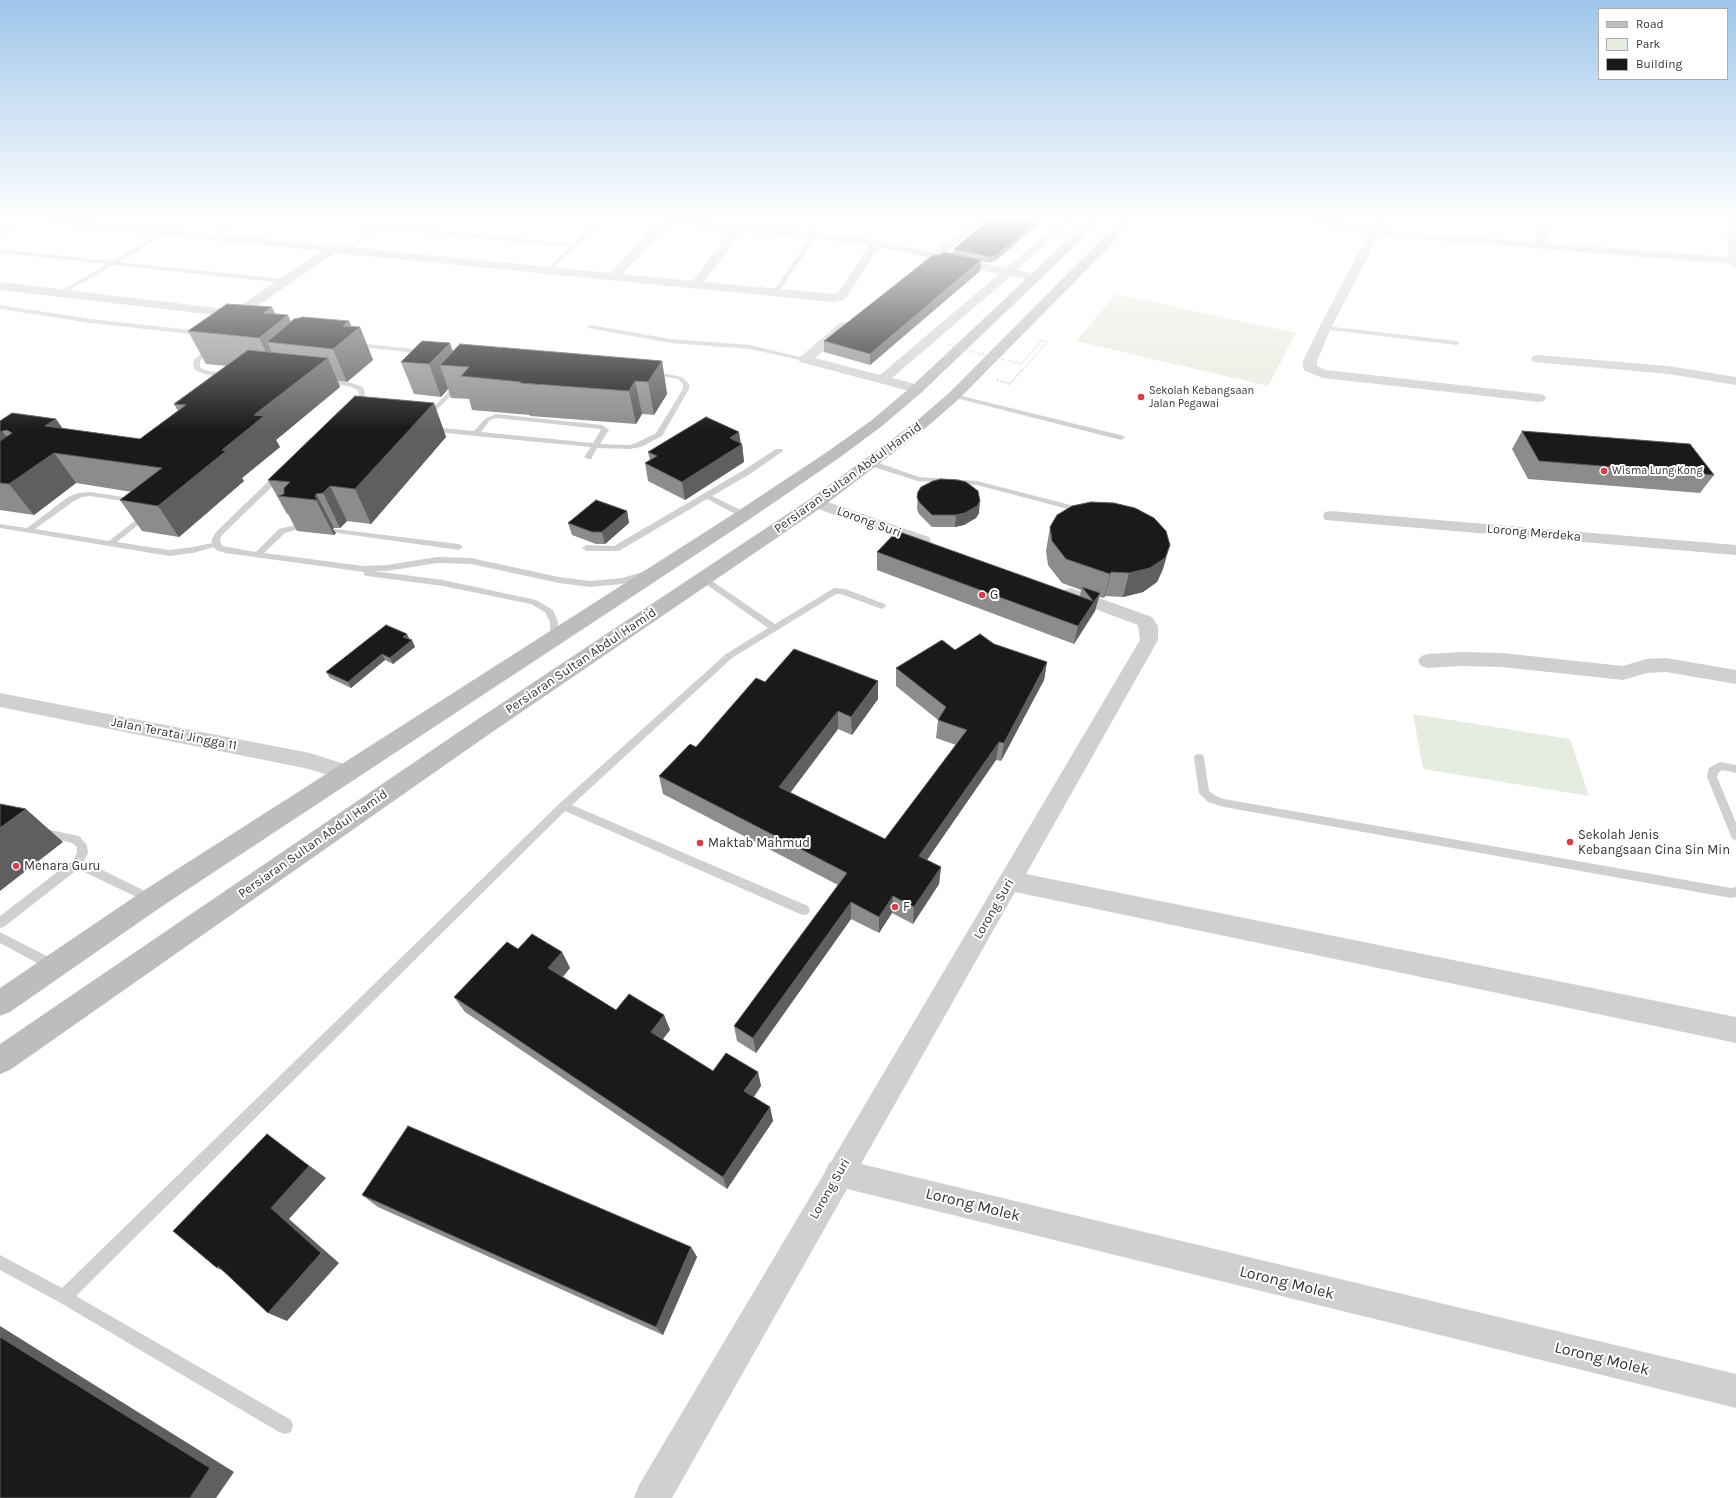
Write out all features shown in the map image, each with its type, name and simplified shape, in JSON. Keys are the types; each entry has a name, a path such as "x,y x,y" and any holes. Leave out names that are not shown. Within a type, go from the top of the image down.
{"main road":[{"name":"Persiaran Sultan Abdul Hamid","path":"0,1003 152,899 801,478 878,423 917,389 1022,290"},
{"name":"Persiaran Sultan Abdul Hamid","path":"0,1060 484,726 703,578 816,504 917,428 954,396 1059,290"},
{"path":"746,514 779,529"}],"street":[{"path":"34,290 237,314"},
{"path":"222,324 271,290"},
{"path":"744,290 832,298 839,297 846,290"},
{"path":"882,380 986,290"},
{"path":"1345,290 1310,361 1310,368 1316,372 1540,398"},
{"path":"805,359 854,319"},
{"path":"805,359 917,389"},
{"path":"1538,359 1669,370 1736,381"},
{"name":"Lorong Suri","path":"816,504 941,548"},
{"name":"Lorong Merdeka","path":"1331,516 1736,550"},
{"name":"Lorong Suri","path":"652,1498 1149,640 1149,626 1145,621 1052,588"},
{"path":"1428,661 1461,659 1502,660 1623,673 1646,666 1666,665 1736,677"},
{"name":"Jalan Teratai Jingga 11","path":"0,700 310,761 346,773"},
{"path":"1010,881 1736,1030"},
{"name":"Lorong Molek","path":"839,1173 1736,1391"}],"lane":[{"path":"61,293 66,290"},
{"path":"0,307 91,321 206,334"},
{"path":"590,326 671,341 750,347 805,359"},
{"path":"1325,328 1458,343"},
{"path":"216,341 197,360 196,366 202,371 208,373 237,375"},
{"path":"349,344 429,352"},
{"path":"463,379 422,426 475,434 595,446 629,447 646,442 659,434 686,389 686,384 684,381 674,376 645,372"},
{"path":"318,382 354,385 361,389 362,395 360,398 346,411"},
{"path":"954,396 1121,438"},
{"path":"475,434 488,419 499,416 599,426 604,428 605,430 588,457"},
{"path":"586,548 616,549 779,451"},
{"path":"870,463 918,479 977,483 1091,513"},
{"path":"286,469 219,534 216,539 216,544 219,548 257,555 353,568 375,569 437,560 486,563 559,580 590,584 622,581 638,577 666,565"},
{"path":"28,531 71,499 81,495 90,494 150,506 110,544"},
{"path":"706,496 746,514"},
{"path":"0,526 169,553 193,550 216,544"},
{"path":"257,555 282,531 299,526"},
{"path":"338,531 459,547 449,560"},
{"path":"353,568 370,574 443,583 533,602 549,610 554,622 554,638"},
{"path":"703,578 775,628"},
{"path":"64,1297 564,806 729,656 834,591 842,591 882,606"},
{"path":"1199,758 1204,793 1212,799 1224,803 1731,893 1736,892"},
{"path":"1736,769 1720,766 1713,771 1712,777 1736,836"},
{"path":"564,806 804,910"},
{"path":"0,923 77,863 83,853 82,845 74,839 30,829"},
{"path":"77,863 152,899"},
{"path":"0,937 54,966"},
{"path":"0,1262 64,1297 286,1426"}],"path":[{"path":"948,345 1021,364 1042,340 1048,342 1010,384 975,375"}],"green space":[{"path":"1116,294 1296,333 1268,386 1076,341"},
{"path":"1413,714 1570,739 1589,796 1423,769"}],"building":[{"path":"889,290 946,290 870,354 824,341"},
{"path":"227,304 272,307 264,313 288,315 259,338 188,331"},
{"path":"303,317 349,321 343,326 360,327 333,349 267,342 294,319"},
{"path":"422,341 450,343 429,364 401,362"},
{"path":"460,344 662,361 648,382 635,381 629,391 520,383 521,382 461,376 469,367 440,365"},
{"path":"248,350 328,358 254,415 264,416 222,450 226,451 158,506 120,500 162,468 54,453 9,484 0,483 0,441 12,433 7,430 0,432 0,421 12,413 56,419 45,426 140,439 186,405 174,404"},
{"path":"355,396 434,403 355,489 330,486 323,493 316,494 315,497 318,499 316,500 278,496 284,494 284,488 290,482 268,480"},
{"path":"706,417 739,432 730,438 742,444 682,482 645,463 657,456 648,452"},
{"path":"1522,431 1690,444 1714,475 1539,461"},
{"path":"941,479 966,482 978,491 980,501 977,506 965,513 956,515 932,515 919,502 917,497 918,492 921,487"},
{"path":"596,500 627,511 602,532 592,532 568,523"},
{"path":"1091,502 1114,503 1135,508 1154,518 1166,531 1170,545 1165,558 1150,568 1129,573 1111,572 1110,574 1066,559 1052,541 1050,527 1057,515 1072,506"},
{"path":"897,531 1093,601 1082,587 1100,593 1078,626 877,552"},
{"path":"386,625 407,634 403,637 412,640 390,658 382,654 348,682 326,672"},
{"path":"980,634 994,644 1047,662 1004,743 999,742 919,856 941,867 914,907 893,896 879,917 851,902 753,1038 734,1026 847,873 659,776 690,744 696,747 756,678 765,682 794,649 878,681 851,717 838,711 779,787 885,839 967,730 938,720 946,707 896,668 942,640 955,650"},
{"path":"0,804 26,809 0,828"},
{"path":"532,934 562,952 548,968 616,1010 629,994 664,1015 651,1032 713,1071 726,1053 758,1072 744,1091 770,1107 723,1177 454,997 507,942 518,949"},
{"path":"408,1126 691,1247 656,1327 362,1195"},
{"path":"267,1134 309,1166 271,1208 321,1253 268,1313 218,1266 217,1268 173,1231"},
{"path":"0,1337 210,1468 190,1498 0,1498"}],"place":[{"name":"Sekolah Kebangsaan Jalan Pegawai","path":"1141,397"},
{"name":"Wisma Lung Kong","path":"1604,471"},
{"name":"G","path":"982,595"},
{"name":"Sekolah Jenis Kebangsaan Cina Sin Min","path":"1570,842"},
{"name":"Maktab Mahmud","path":"700,843"},
{"name":"Menara Guru","path":"16,866"},
{"name":"F","path":"895,907"}]}
